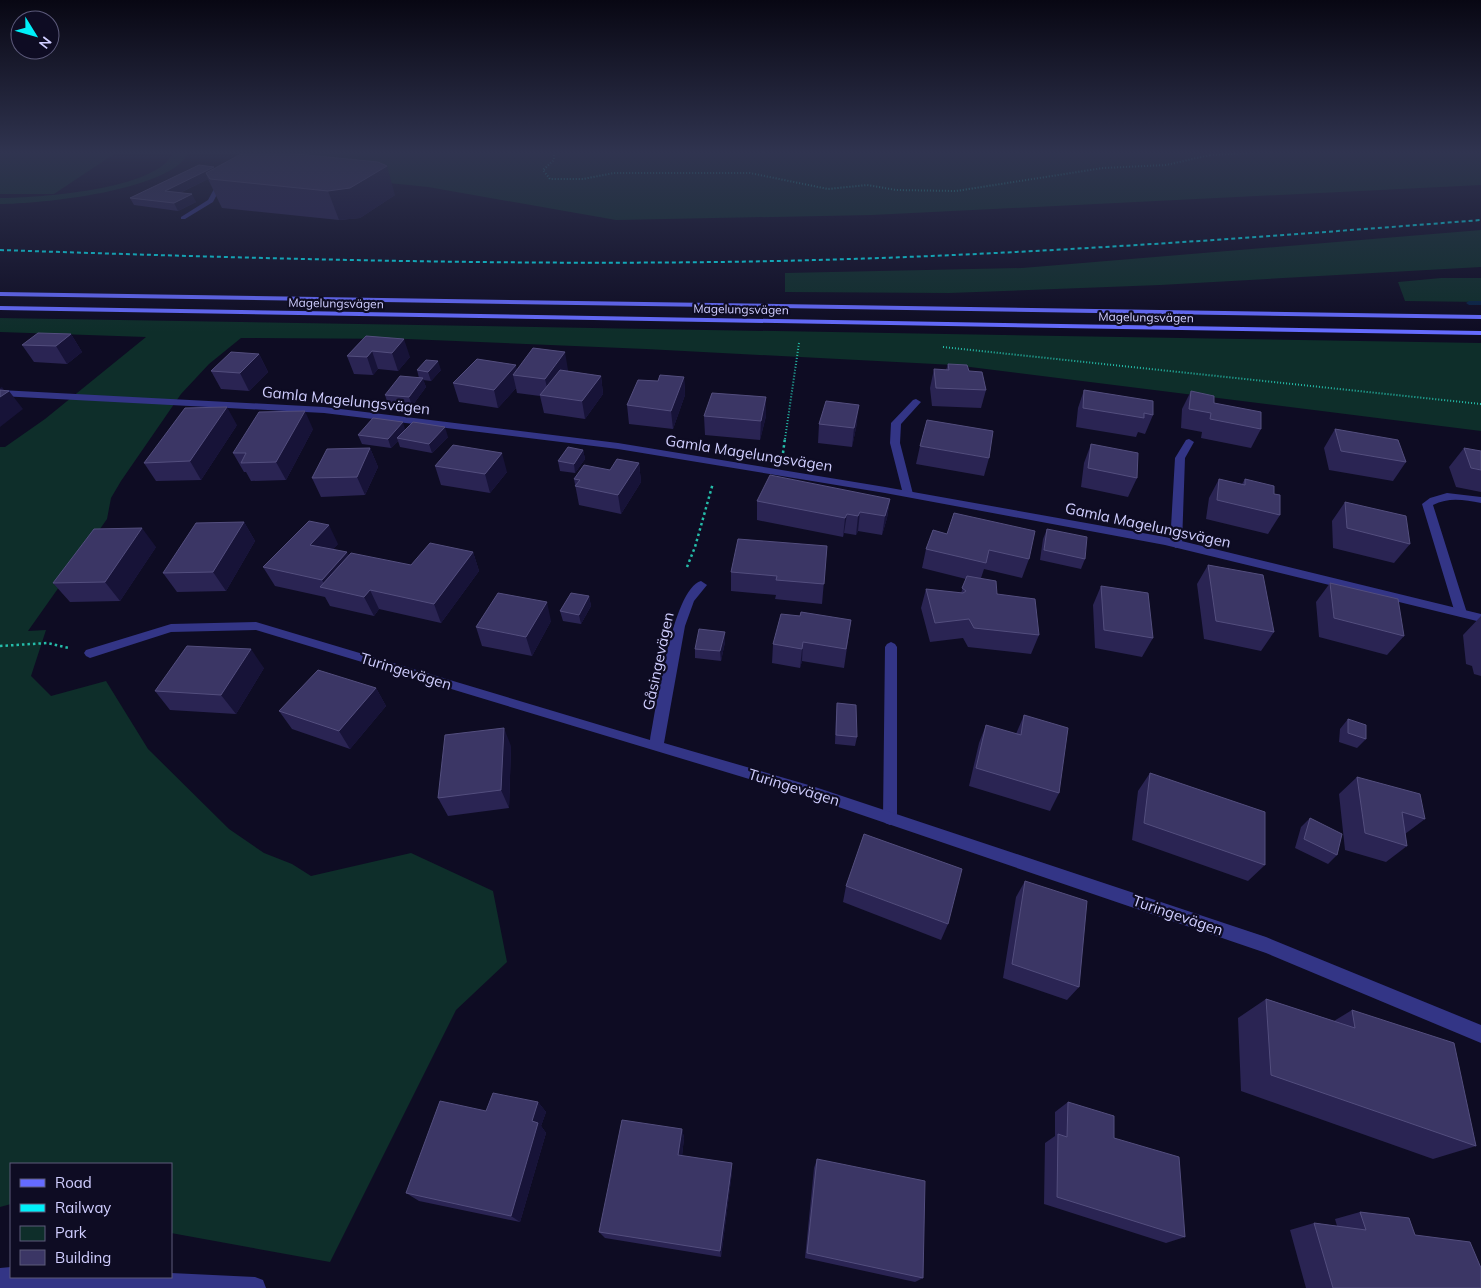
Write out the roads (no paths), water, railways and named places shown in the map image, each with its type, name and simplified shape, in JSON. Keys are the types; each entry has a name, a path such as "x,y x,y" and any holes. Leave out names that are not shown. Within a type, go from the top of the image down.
{"main road":[{"name":"Magelungsvägen","path":"0,294 1481,317"},
{"name":"Magelungsvägen","path":"0,308 1481,333"}],"street":[{"path":"183,218 193,212"},
{"name":"Gamla Magelungsvägen","path":"0,393 324,410 618,446 908,494 1176,544 1481,618"},
{"path":"908,494 895,443 896,423 916,402"},
{"path":"1176,544 1180,458 1189,442"},
{"path":"1461,613 1428,504 1440,496 1459,496 1481,500"},
{"name":"Gåsingevägen","path":"656,747 679,626 689,600 701,586"},
{"name":"Turingevägen","path":"90,653 170,628 256,626 656,747 812,792 1266,945 1481,1034"},
{"path":"890,818 891,646"},
{"path":"40,1278 255,1288"}],"waterway":[{"path":"1469,303 1481,303"}],"railway":[{"path":"0,250 447,262 715,262 1003,253 1290,235 1481,220"}]}
